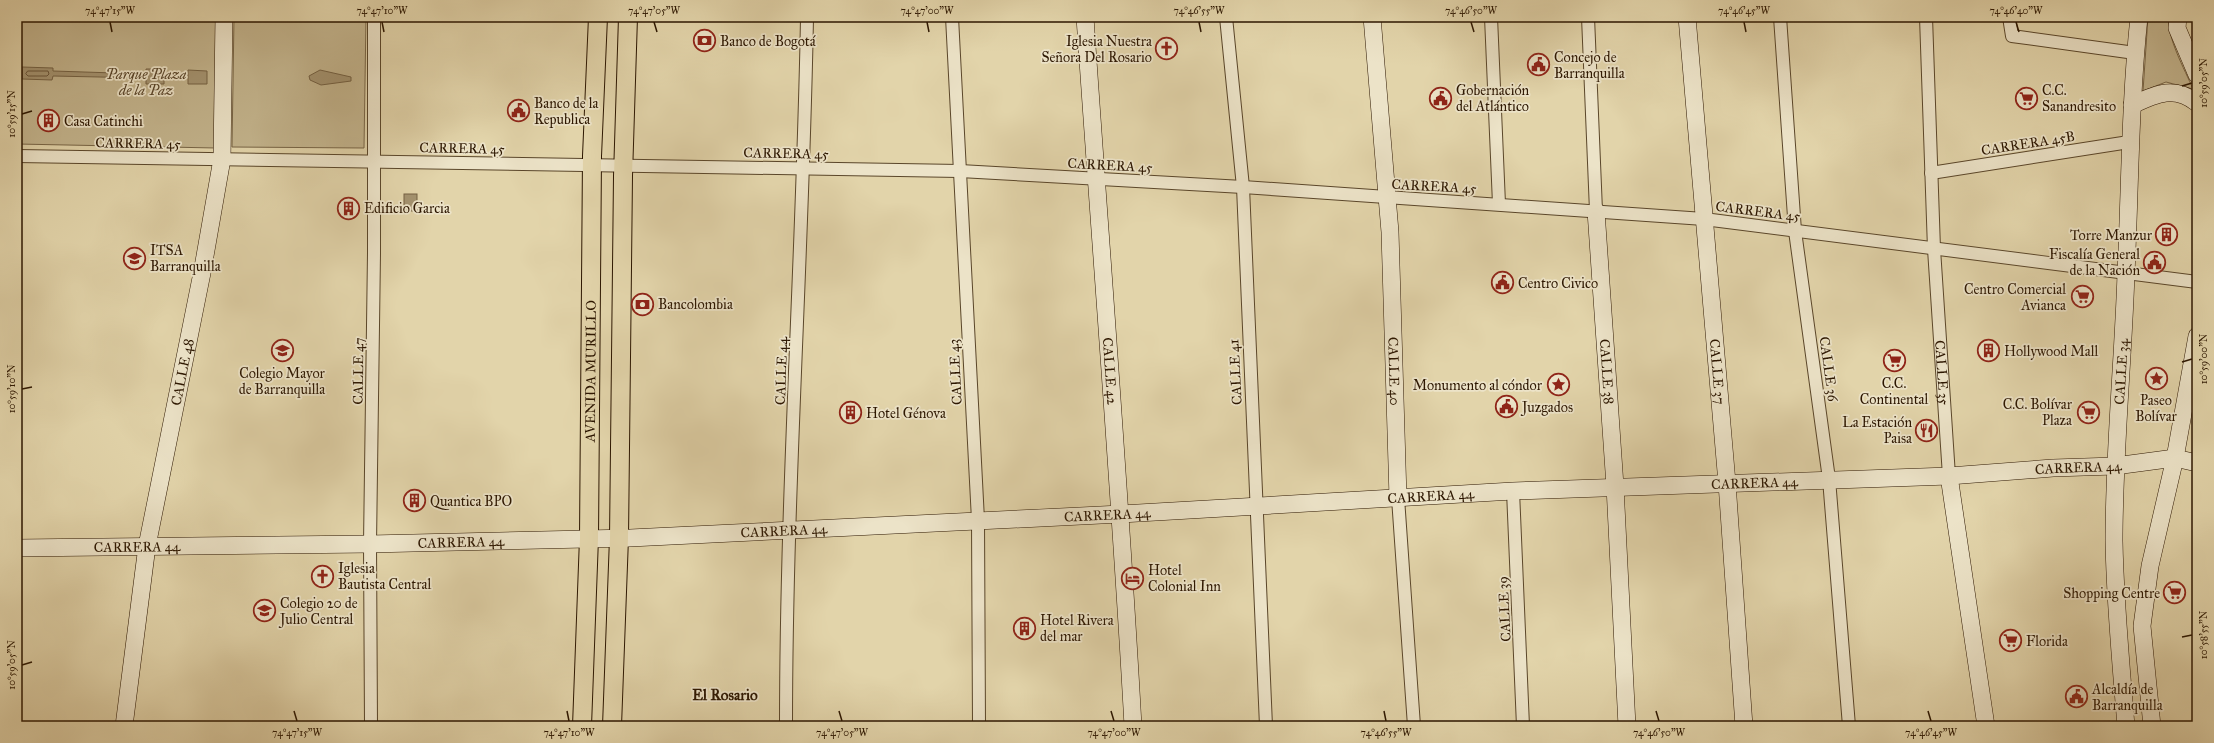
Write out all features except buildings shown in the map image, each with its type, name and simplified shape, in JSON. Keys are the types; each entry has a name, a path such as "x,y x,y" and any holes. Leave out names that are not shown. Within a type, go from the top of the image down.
{"main road":[{"path":"612,726 619,538 623,166 628,17"},
{"name":"AVENIDA MURILLO","path":"582,726 589,538 592,165 595,22"}],"street":[{"name":"CALLE 48","path":"124,726 147,546 202,273 222,159 224,17"},
{"name":"CALLE 47","path":"371,726 370,544 374,17"},
{"name":"CALLE 44","path":"786,726 790,529 804,169 808,17"},
{"name":"CALLE 43","path":"952,17 978,520 979,726"},
{"name":"CALLE 42","path":"1086,17 1096,179 1121,514 1133,726"},
{"name":"CALLE 41","path":"1226,17 1243,187 1247,313 1258,506 1266,726"},
{"name":"CALLE 40","path":"1372,17 1388,198 1398,498 1414,726"},
{"path":"1491,17 1499,204"},
{"name":"CALLE 38","path":"1588,17 1596,211 1615,486 1627,726"},
{"name":"CALLE 37","path":"1687,17 1727,483 1744,726"},
{"name":"CALLE 36","path":"1780,17 1795,231 1829,479 1849,726"},
{"name":"CALLE 35","path":"1926,17 1934,249 1949,476 1986,726"},
{"path":"2009,17 2012,36 2135,53"},
{"name":"CALLE 34","path":"2126,726 2117,615 2114,542 2115,466 2126,274 2129,142 2139,17"},
{"path":"2178,17 2177,28 2197,75"},
{"path":"2132,105 2151,97 2171,92 2187,96 2197,103"},
{"name":"CARRERA 45B","path":"1931,173 2129,142"},
{"name":"CARRERA 45","path":"17,156 960,171 1243,187 1704,219 2197,282"},
{"path":"2152,726 2142,626 2150,566 2175,458 2197,336"},
{"name":"CARRERA 44","path":"17,548 370,544 619,538 1121,514 1615,486 1949,476 2053,468 2115,466 2175,458 2197,463"},
{"name":"CALLE 39","path":"1513,491 1524,726"}],"green space":[{"name":"Parque Plaza de la Paz","path":"17,17 217,17 216,148 17,144"},
{"path":"234,17 366,17 364,148 232,147"},
{"path":"2148,17 2169,17 2170,34 2173,43 2193,89 2166,82 2143,91"}],"water":[{"path":"22,67 53,68 53,71 146,74 146,69 164,69 164,84 146,84 146,78 53,76 52,80 22,79"},
{"path":"188,70 207,71 207,84 188,84"},
{"path":"320,70 351,77 351,81 321,85 310,80 309,76"},
{"path":"404,194 417,194 417,211 404,211"}],"place":[{"name":"Banco de Bogotá","path":"705,41"},
{"name":"Iglesia Nuestra Señora Del Rosario","path":"1167,49"},
{"name":"Concejo de Barranquilla","path":"1539,65"},
{"name":"Gobernación del Atlántico","path":"1440,98"},
{"name":"C.C. Sanandresito","path":"2027,98"},
{"name":"Banco de la Republica","path":"519,111"},
{"name":"Casa Catinchi","path":"49,121"},
{"name":"Edificio Garcia","path":"349,208"},
{"name":"Torre Manzur","path":"2167,235"},
{"name":"ITSA Barranquilla","path":"135,258"},
{"name":"Fiscalía General de la Nación","path":"2155,262"},
{"name":"Centro Civico","path":"1503,283"},
{"name":"Centro Comercial Avianca","path":"2082,297"},
{"name":"Bancolombia","path":"642,304"},
{"name":"Colegio Mayor de Barranquilla","path":"282,351"},
{"name":"Hollywood Mall","path":"1988,351"},
{"name":"C.C. Continental","path":"1894,361"},
{"name":"Paseo Bolívar","path":"2156,378"},
{"name":"Monumento al cóndor","path":"1558,385"},
{"name":"Juzgados","path":"1507,407"},
{"name":"C.C. Bolívar Plaza","path":"2088,412"},
{"name":"Hotel Génova","path":"850,413"},
{"name":"La Estación Paisa","path":"1927,430"},
{"name":"Quantica BPO","path":"414,501"},
{"name":"Iglesia Bautista Central","path":"322,576"},
{"name":"Hotel Colonial Inn","path":"1133,578"},
{"name":"Shopping Centre","path":"2175,593"},
{"name":"Colegio 20 de Julio Central","path":"265,611"},
{"name":"Hotel Rivera del mar","path":"1024,628"},
{"name":"Florida","path":"2010,641"},
{"name":"Alcaldía de Barranquilla","path":"2077,697"}],"district":[{"name":"El Rosario","path":"725,695"}]}
